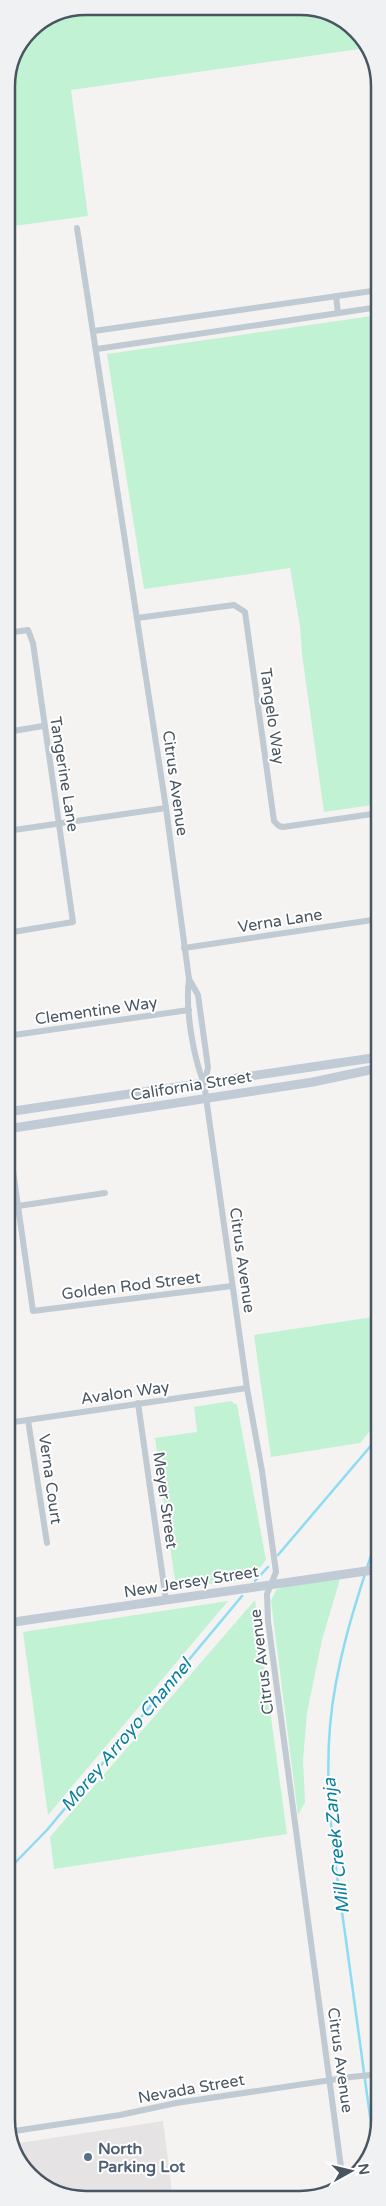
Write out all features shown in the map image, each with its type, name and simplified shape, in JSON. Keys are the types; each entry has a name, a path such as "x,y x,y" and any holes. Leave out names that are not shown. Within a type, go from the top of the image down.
{"main road":[{"name":"California Street","path":"15,1111 371,1058"},
{"name":"California Street","path":"15,1128 313,1082 371,1070"},
{"name":"New Jersey Street","path":"15,1622 371,1570"}],"street":[{"name":"Citrus Avenue","path":"77,228 166,808 189,979 186,996 198,1069 204,1083 247,1388 262,1471 276,1572 267,1594 268,1621 342,2176"},
{"path":"94,331 371,291"},
{"path":"336,296 338,314"},
{"path":"96,349 371,309"},
{"name":"Tangelo Way","path":"137,618 234,605 241,608 245,612 274,821 279,826 371,814"},
{"name":"Tangerine Lane","path":"15,632 28,630 33,643 73,922 15,932"},
{"path":"15,731 44,726"},
{"path":"15,830 166,808"},
{"name":"Verna Lane","path":"184,948 371,920"},
{"name":"Citrus Avenue","path":"189,979 198,995 208,1066 204,1083"},
{"name":"Clementine Way","path":"15,1035 189,1010"},
{"path":"15,1185 18,1206 105,1193"},
{"name":"Golden Rod Street","path":"18,1206 33,1311 232,1286"},
{"name":"Avalon Way","path":"15,1422 247,1388"},
{"name":"Meyer Street","path":"138,1403 166,1600"},
{"name":"Verna Court","path":"28,1420 46,1543"},
{"name":"Nevada Street","path":"16,2131 120,2115 176,2103 371,2074"}],"shaded area":[{"path":"163,2121 172,2191 86,2191 72,2190 59,2186 33,2167 19,2143"}],"green space":[{"path":"86,15 314,16 331,22 343,30 360,49 71,90 88,216 15,226 15,82 17,68 22,55 30,43 39,33 51,25 63,19"},
{"path":"371,316 371,805 324,812 302,654 300,626 290,568 144,589 107,354"},
{"path":"371,1317 371,1430 360,1443 271,1457 254,1335"},
{"path":"231,1401 237,1405 266,1560 251,1579 184,1587 175,1581 155,1438 197,1432 194,1407"},
{"path":"340,1579 322,1640 307,1713 303,1760 305,1802 298,1815 271,1601 276,1590 283,1587"},
{"path":"255,1600 287,1834 54,1869 50,1837"},
{"path":"228,1601 48,1815 23,1632"}],"waterway":[{"name":"Morey Arroyo Channel","path":"278,1555 371,1446"},
{"name":"Mill Creek Zanja","path":"371,1557 337,1675 330,1726 328,1778 334,1856 371,2122"},
{"name":"Morey Arroyo Channel","path":"255,1581 268,1567"},
{"name":"Morey Arroyo Channel","path":"15,1863 47,1830 242,1596"}],"place":[{"name":"North Parking Lot","path":"88,2157"}]}
